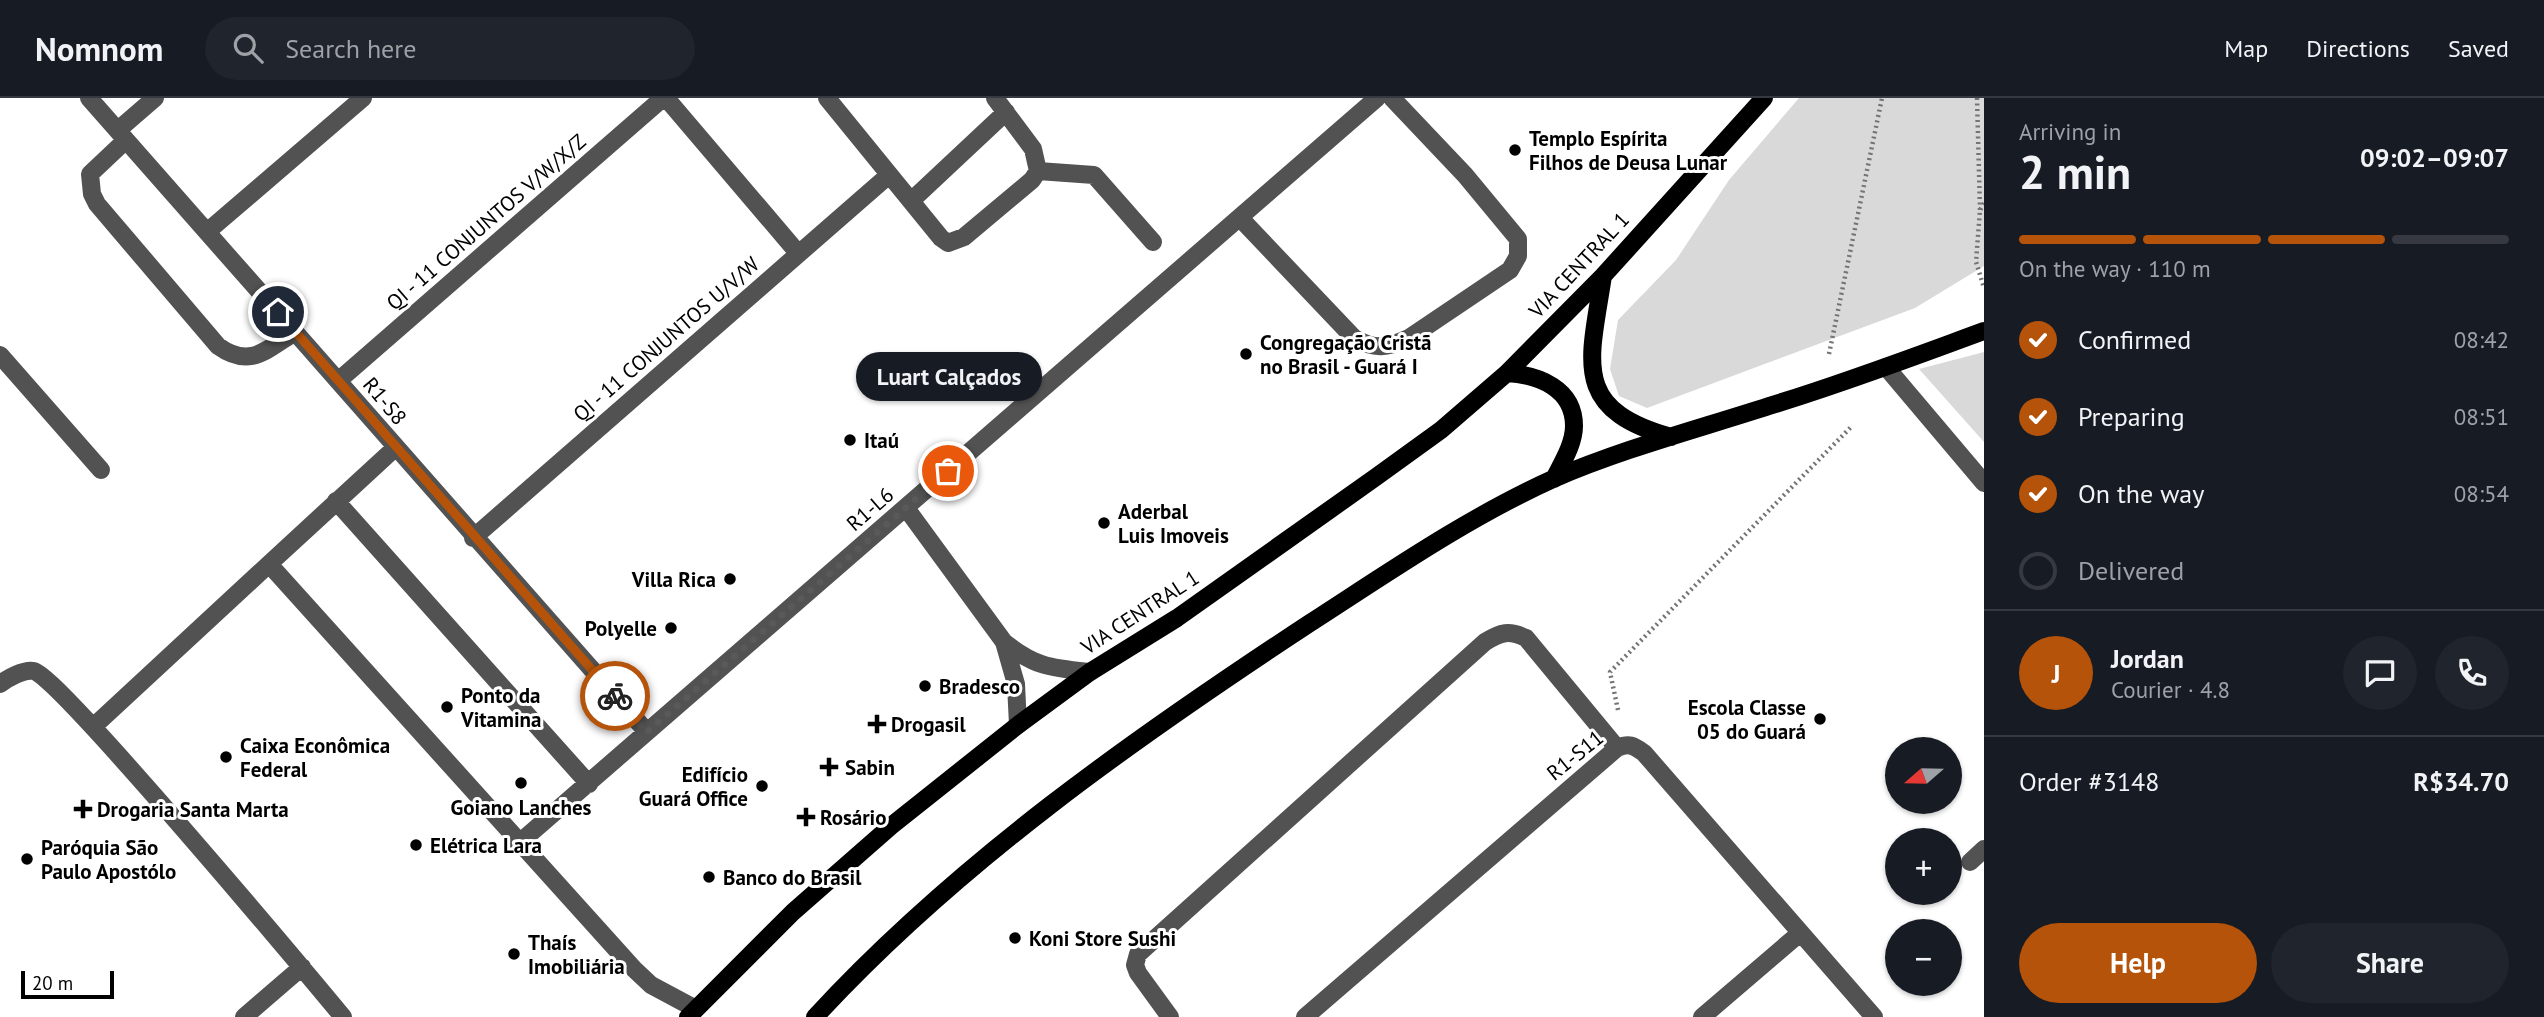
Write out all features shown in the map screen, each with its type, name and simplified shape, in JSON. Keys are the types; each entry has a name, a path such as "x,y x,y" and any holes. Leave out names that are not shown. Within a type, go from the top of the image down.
{"main road":[{"name":"VIA CENTRAL 1","path":"691,1012 832,878 1018,725 1090,672 1177,618 1441,430 1507,373 1603,276 1764,98"},
{"path":"1603,276 1593,337 1593,378 1605,400 1624,421 1671,437"},
{"path":"815,1017 846,983 987,855 1142,738 1260,656 1446,535 1554,479 1671,437 1886,367 1984,331"},
{"path":"1507,373 1541,378 1558,389 1571,412 1574,426 1570,444 1554,479"}],"street":[{"name":"R1-S8","path":"89,98 208,231 473,538 647,732"},
{"path":"155,98 90,174 96,204 218,346 234,358 256,356 295,332"},
{"path":"208,231 363,98"},
{"path":"665,98 798,253"},
{"name":"QI - 11 CONJUNTOS V/W/X/Z","path":"338,381 665,98"},
{"path":"827,98 941,238 954,243 1032,180 1038,171 1032,149 1000,105 911,201"},
{"name":"R1-L6","path":"518,844 1377,98"},
{"path":"1240,218 1354,338 1370,347 1393,345 1409,338 1510,270 1518,256 1518,239 1465,174 1392,98"},
{"path":"1038,171 1094,175 1153,242"},
{"name":"QI - 11 CONJUNTOS U/V/W","path":"473,538 889,175"},
{"path":"0,355 102,470"},
{"path":"1886,367 1984,483"},
{"path":"93,727 395,448"},
{"path":"336,501 589,784"},
{"path":"906,508 1004,642 1025,659 1044,668 1090,672"},
{"path":"269,564 518,844 650,985 691,1012"},
{"path":"1170,1017 1138,973 1135,965 1138,954 1475,651 1499,633 1512,632 1526,638 1621,746"},
{"path":"1004,642 1017,684 1018,725"},
{"path":"0,684 33,670 45,676 93,727 343,1017"},
{"name":"R1-S11","path":"1305,1017 1621,746 1633,745 1643,753 1874,1017"},
{"path":"1969,862 1984,849"},
{"path":"1702,1017 1799,934"},
{"path":"244,1017 302,967"}],"path":[{"path":"1829,354 1882,98"},
{"path":"1977,98 1980,210 1976,262 1984,288"},
{"path":"1980,210 1984,203"},
{"path":"1621,746 1610,672 1851,427"}],"shaded area":[{"path":"1799,98 1984,98 1984,266 1915,308 1647,408 1619,396 1610,369 1618,320 1676,260 1729,180"},
{"path":"1984,352 1984,442 1919,369"}],"way so far":[{"path":"615,696 647,732 948,471"}],"place":[{"name":"Templo Espírita Filhos de Deusa Lunar","path":"1515,150"},
{"name":"Congregação Cristã no Brasil - Guará I","path":"1246,354"},
{"name":"Itaú","path":"850,440"},
{"name":"Luart Calçados","path":"948,471"},
{"name":"Aderbal Luis Imoveis","path":"1104,523"},
{"name":"Villa Rica","path":"730,579"},
{"name":"Polyelle","path":"671,628"},
{"name":"Bradesco","path":"925,686"},
{"name":"Ponto da Vitamina","path":"447,707"},
{"name":"Escola Classe 05 do Guará","path":"1820,719"},
{"name":"Drogasil","path":"877,724"},
{"name":"Caixa Econômica Federal","path":"226,757"},
{"name":"Sabin","path":"829,767"},
{"name":"Goiano Lanches","path":"521,783"},
{"name":"Edifício Guará Office","path":"762,786"},
{"name":"Drogaria Santa Marta","path":"83,809"},
{"name":"Rosário","path":"806,817"},
{"name":"Elétrica Lara","path":"416,845"},
{"name":"Paróquia São Paulo Apostólo","path":"27,859"},
{"name":"Banco do Brasil","path":"709,877"},
{"name":"Koni Store Sushi","path":"1015,938"},
{"name":"Thaís Imobiliária","path":"514,954"}],"route":[{"path":"278,312 473,538 615,696"}]}
